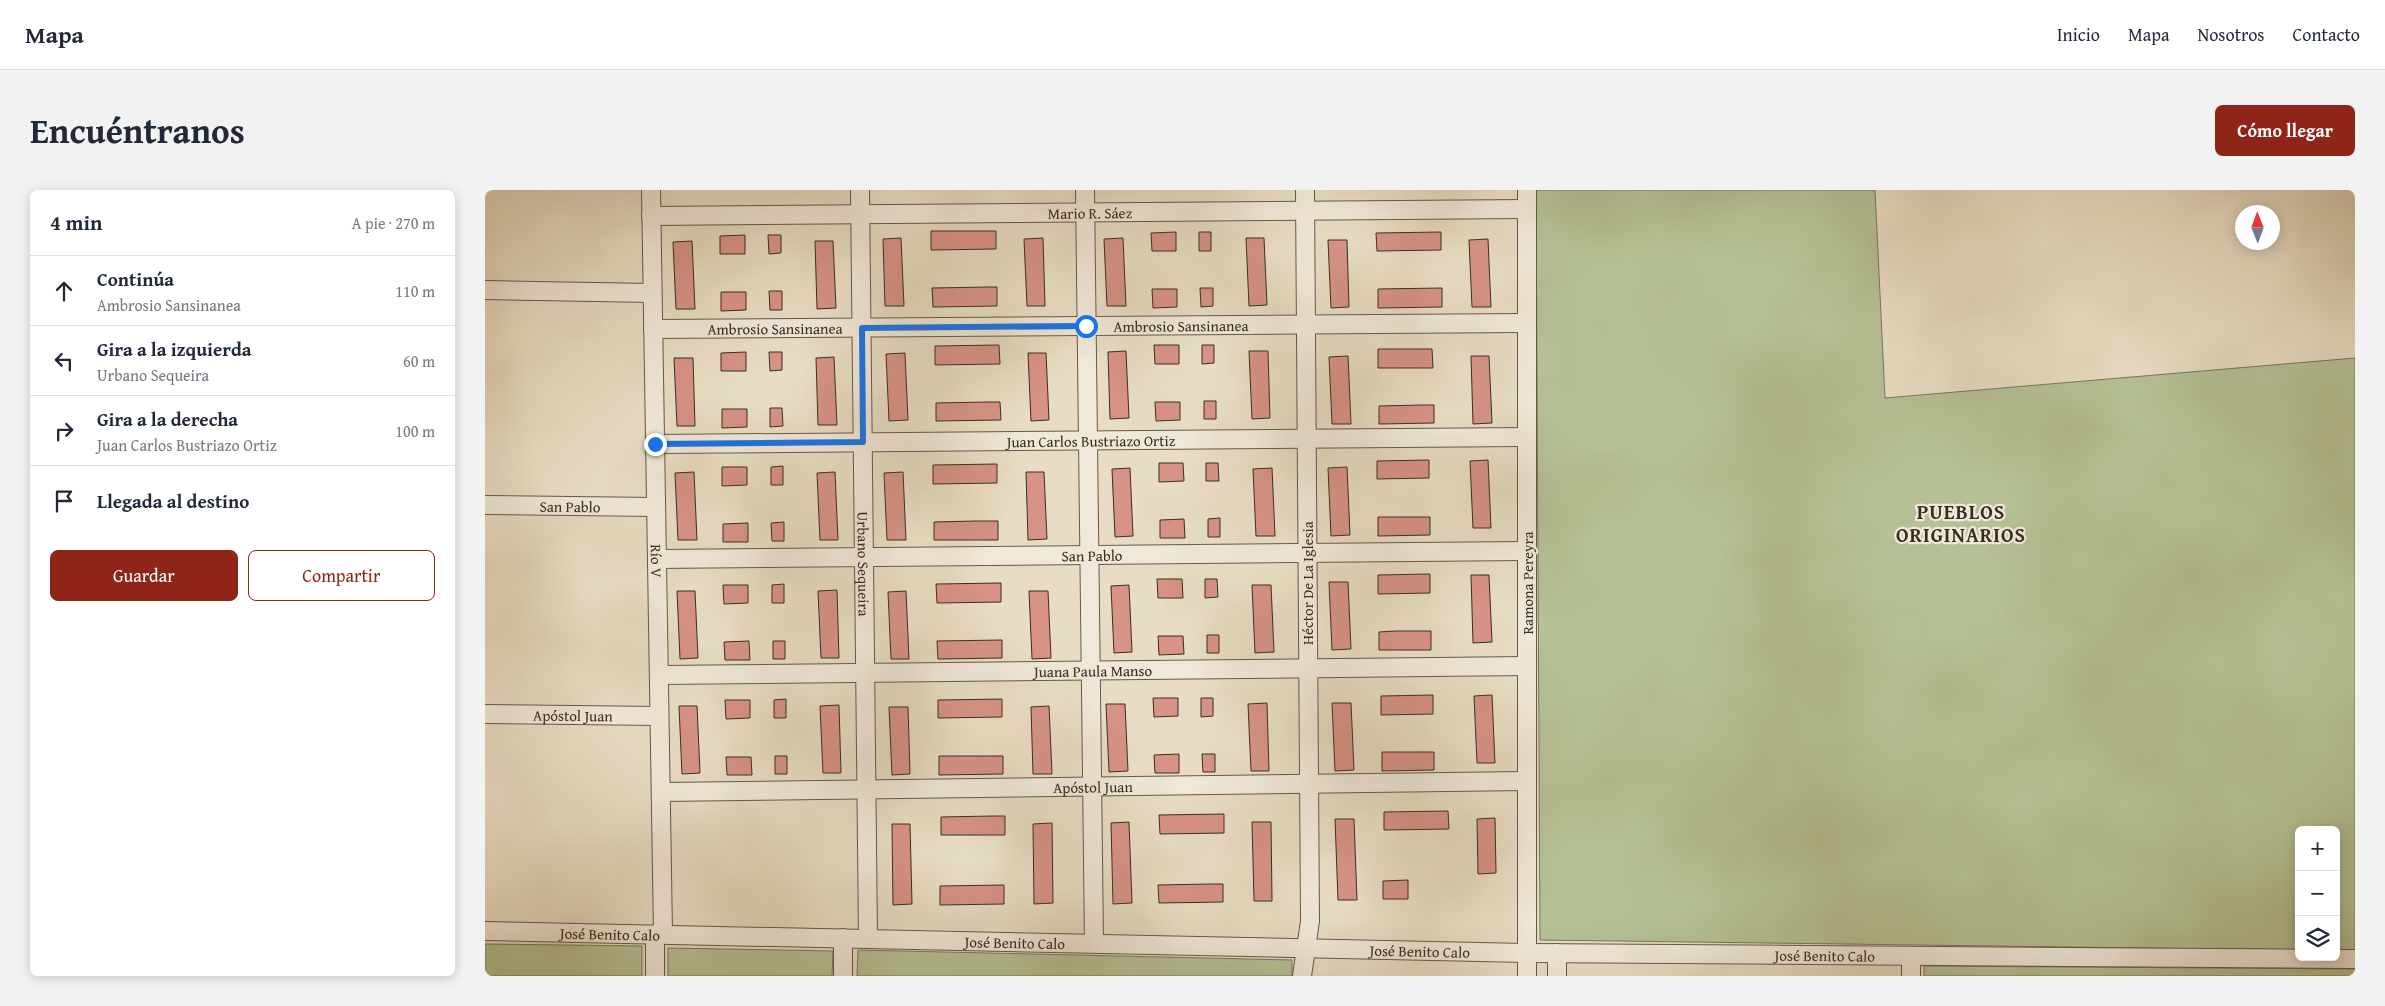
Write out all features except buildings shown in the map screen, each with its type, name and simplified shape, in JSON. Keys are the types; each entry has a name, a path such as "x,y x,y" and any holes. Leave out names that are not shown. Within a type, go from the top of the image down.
{"street":[{"name":"Río V","path":"651,190 661,792 659,934 655,976"},
{"name":"Urbano Sequeira","path":"860,190 868,938"},
{"path":"1085,190 1094,943"},
{"name":"Héctor De La Iglesia","path":"1302,976 1310,921 1305,190"},
{"name":"Ramona Pereyra","path":"1527,190 1527,976"},
{"name":"Mario R. Sáez","path":"651,216 1527,209"},
{"path":"485,290 652,293"},
{"name":"Ambrosio Sansinanea","path":"653,329 1527,323"},
{"name":"Juan Carlos Bustriazo Ortiz","path":"655,444 1527,437"},
{"name":"San Pablo","path":"485,505 656,507"},
{"name":"San Pablo","path":"657,560 1527,551"},
{"name":"Juana Paula Manso","path":"659,675 1527,666"},
{"name":"Apóstol Juan","path":"485,714 659,716"},
{"name":"Apóstol Juan","path":"661,792 1527,781"},
{"name":"José Benito Calo","path":"485,931 1527,953 2355,959"},
{"path":"843,938 843,976"},
{"path":"1557,953 1557,976"},
{"path":"1911,956 1911,976"}],"green space":[{"path":"1536,190 1875,190 1885,398 2355,358 2355,950 2340,950 2340,826 2295,826 2295,950 1540,940"},
{"path":"485,944 642,946 642,976 485,976"},
{"path":"668,948 833,951 832,976 668,976"},
{"path":"858,950 1292,960 1292,976 857,976"},
{"path":"1924,966 2355,969 2355,976 1924,976"}],"district":[{"name":"PUEBLOS ORIGINARIOS","path":"1961,522"}],"route":[{"path":"655,444 863,442 862,328 1086,326"}]}
